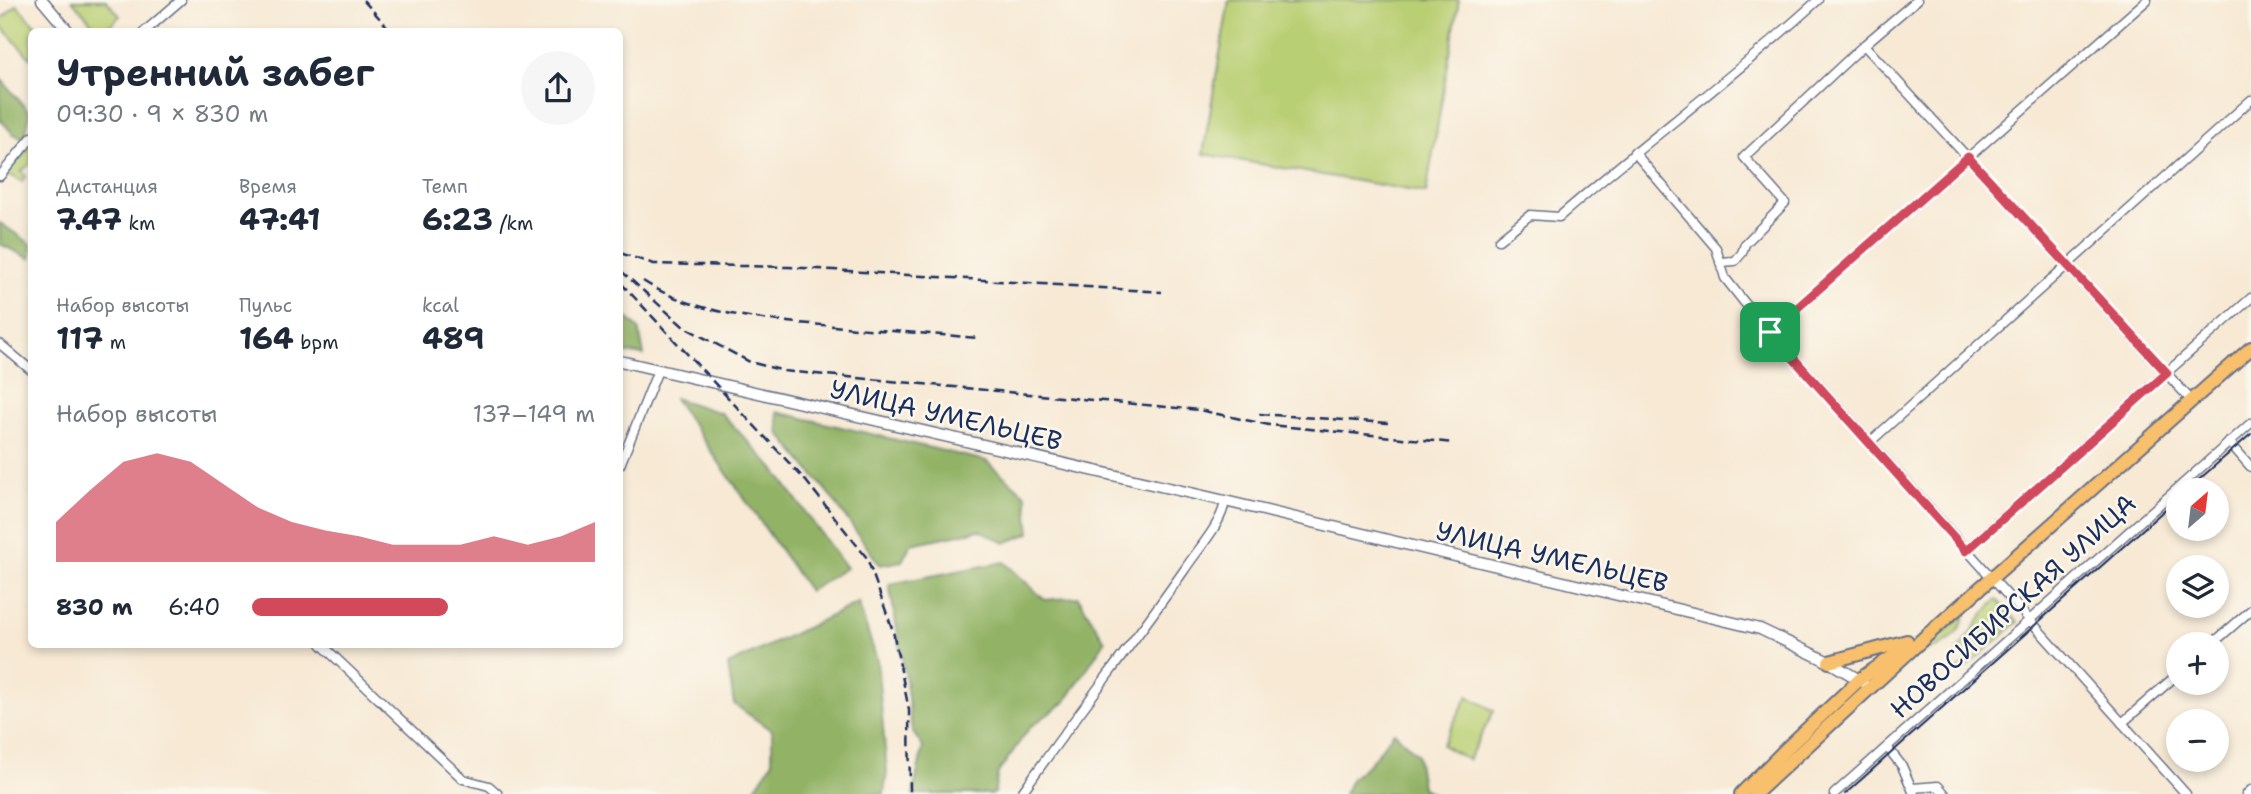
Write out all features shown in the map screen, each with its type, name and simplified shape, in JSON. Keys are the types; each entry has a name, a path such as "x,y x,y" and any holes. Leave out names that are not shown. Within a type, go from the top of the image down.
{"main road":[{"path":"1755,794 1925,637 2251,348"},
{"path":"1829,662 1925,637"},
{"path":"1741,794 1860,679 1896,653 1925,637"}],"street":[{"path":"42,0 66,28"},
{"path":"149,28 181,0"},
{"path":"1499,240 1530,215 1559,217 1634,152 1735,73 1818,0"},
{"path":"1720,262 1735,261 1745,244 1785,203 1744,157 1864,45 1917,0"},
{"path":"1770,332 2147,0"},
{"path":"1864,45 2191,400"},
{"path":"1870,442 2251,100"},
{"path":"0,176 28,142"},
{"path":"1634,152 1716,248 1725,278 1770,332 2186,794"},
{"path":"1966,551 2251,298"},
{"path":"0,344 28,368"},
{"name":"УЛИЦА УМЕЛЬЦЕВ","path":"623,361 1225,500 1760,628 1829,662 1871,688"},
{"path":"623,458 658,370"},
{"name":"НОВОСИБИРСКАЯ УЛИЦА","path":"1834,794 2251,423"},
{"path":"2229,442 2251,467"},
{"path":"1021,794 1211,531 1224,508 1225,500"},
{"path":"2226,632 2251,610"},
{"path":"325,648 463,779 489,786 498,794"},
{"path":"2122,723 2166,684"},
{"path":"1887,747 1902,766 1913,791 1938,786 1945,794"},
{"path":"2246,794 2251,790"}],"green space":[{"path":"72,0 106,0 120,16 107,28 96,28"},
{"path":"1229,0 1459,0 1426,193 1203,154"},
{"path":"17,5 37,28 28,28 28,56 0,25 0,20"},
{"path":"0,78 28,111 25,138 13,134 0,119"},
{"path":"28,148 28,166 21,172 26,176 22,182 7,173"},
{"path":"0,223 28,242 28,258 0,244"},
{"path":"623,314 639,329 644,355 623,352"},
{"path":"674,398 721,413 774,469 846,568 809,591"},
{"path":"777,412 986,461 1026,495 1030,533 1005,543 980,530 911,544 902,561 880,565 829,494 779,433"},
{"path":"1004,562 1045,600 1078,597 1105,641 1065,702 1030,727 998,773 994,794 913,794 923,747 912,731 889,584"},
{"path":"1997,600 2018,622 1961,672 1957,671 1971,658 1957,651"},
{"path":"858,603 877,660 887,772 884,794 751,794 772,763 772,731 734,704 728,665"},
{"path":"1965,614 1955,635 1936,648 1921,652"},
{"path":"1468,696 1494,711 1468,760 1442,745"},
{"path":"1394,732 1417,754 1422,788 1434,794 1344,794 1352,778 1370,763"}],"tram line":[{"path":"2201,478 2251,434"},
{"path":"1845,794 2166,509"}],"railway":[{"path":"363,0 388,28"},
{"path":"623,254 654,264 788,267 1162,292"},
{"path":"623,273 684,327 750,362 784,371 1199,410 1269,425 1454,443"},
{"path":"643,281 690,303 741,316 978,338"},
{"path":"623,285 806,481 867,558 893,631 909,710 910,794"},
{"path":"1259,414 1388,423"}],"route":[{"path":"1968,157 2167,373 1966,551 1770,332 1968,157"}]}
